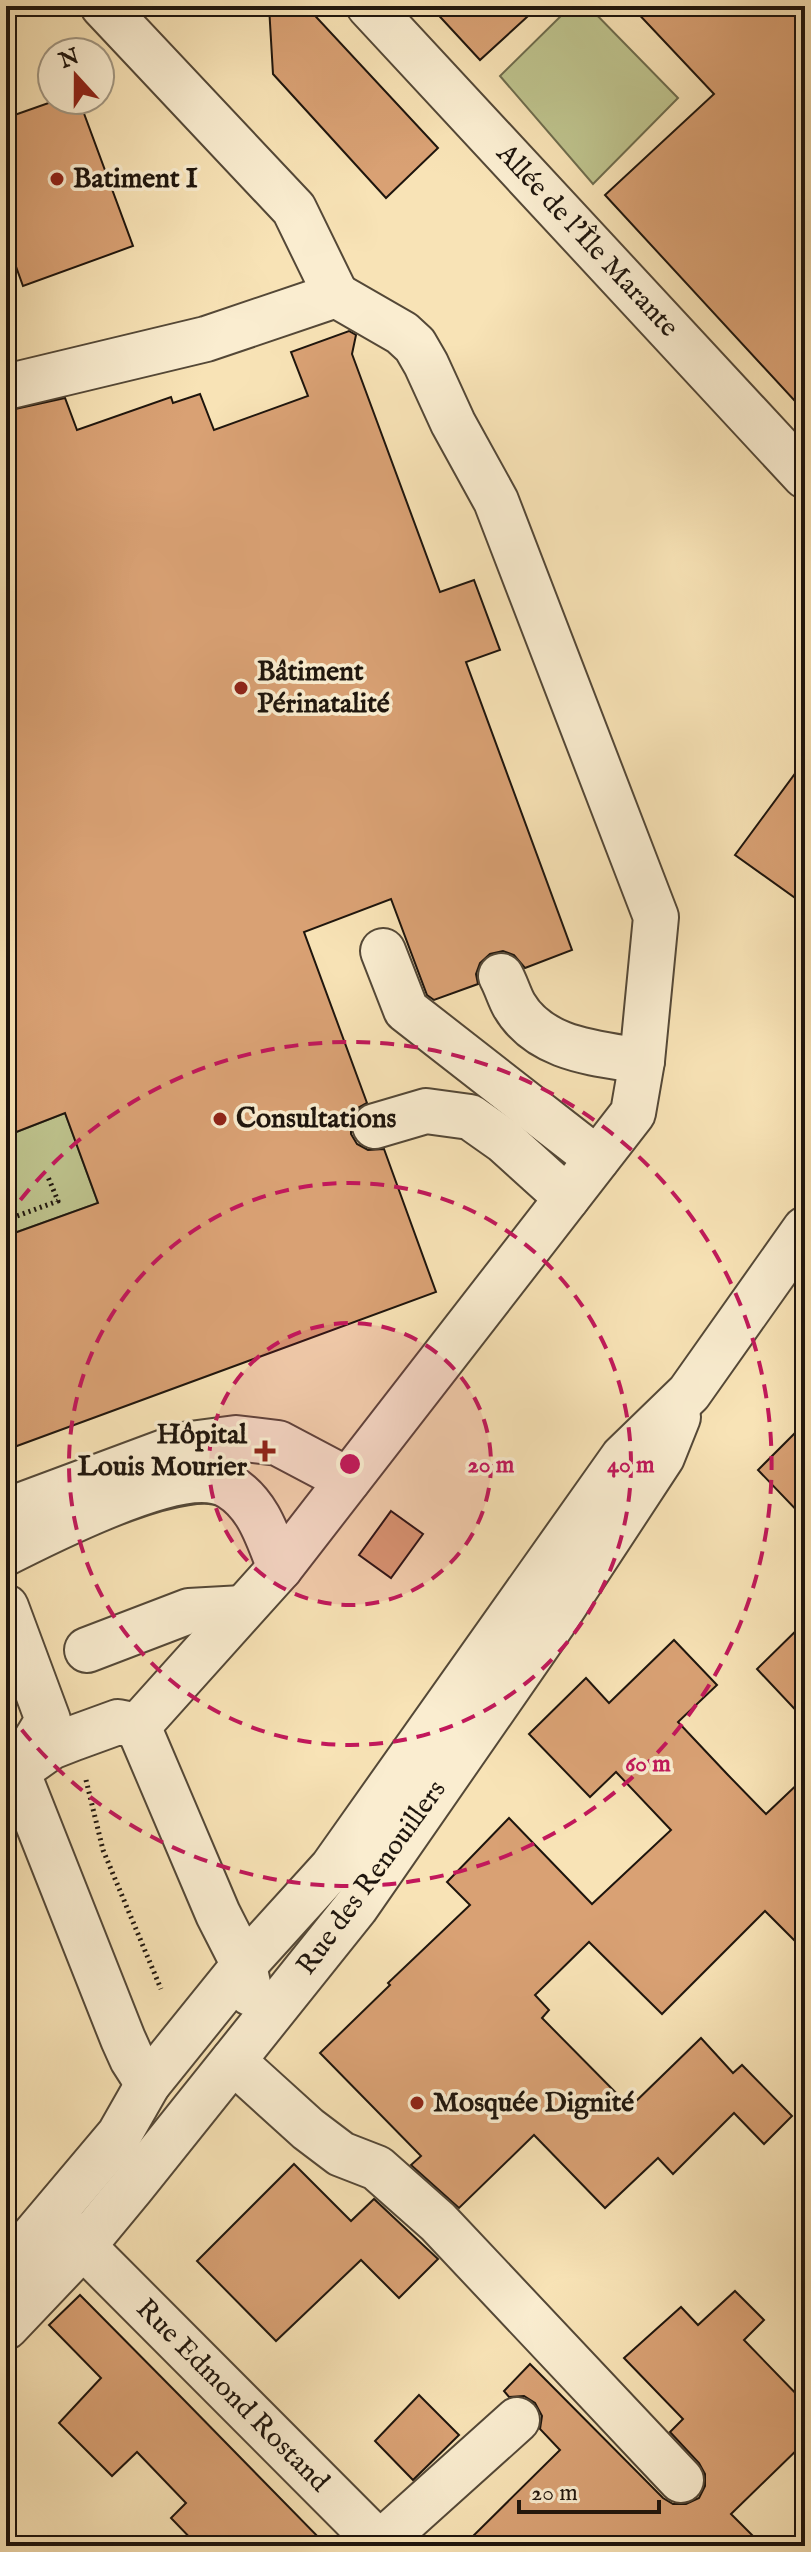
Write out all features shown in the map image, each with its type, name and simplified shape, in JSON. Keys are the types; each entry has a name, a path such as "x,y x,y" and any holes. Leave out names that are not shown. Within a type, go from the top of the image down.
{"street":[{"path":"103,6 294,209 336,295 385,322 415,345 496,501 656,917 642,1061 633,1113 280,1568 138,1726"},
{"name":"Allée de l'Île Marante","path":"369,6 805,476"},
{"path":"6,387 206,339 336,295"},
{"path":"383,951 406,1010 597,1159"},
{"path":"501,976 515,1006 531,1026 568,1048 642,1061"},
{"path":"375,1126 426,1111 470,1117 504,1141 567,1198"},
{"name":"Rue des Renouillers","path":"6,2269 119,2135 148,2084 244,1965 332,1868 623,1457 689,1393 805,1229"},
{"name":"Rue des Renouillers","path":"6,2327 84,2245 356,1907 555,1620 662,1457 689,1393"},
{"path":"6,1511 183,1445 236,1438 278,1443 348,1480"},
{"path":"6,1553 87,1512 177,1484 205,1479 228,1485 248,1501 260,1519 280,1568"},
{"path":"6,1607 48,1720 12,1770"},
{"path":"87,1650 189,1611 243,1608"},
{"path":"12,1770 51,1747 118,1722 138,1726"},
{"path":"138,1726 218,1914 244,1965 246,2045 308,2129 341,2154 377,2168 438,2222 681,2480"},
{"path":"12,1770 123,2039 148,2084"},
{"name":"Rue des Renouillers","path":"6,2228 105,2113 115,2103 148,2084"},
{"name":"Rue Edmond Rostand","path":"52,2216 380,2545"},
{"path":"380,2545 517,2420"}],"path":[{"path":"6,1220 58,1201 48,1177"},
{"path":"74,1738 103,1850 161,1989"}],"green space":[{"path":"571,6 588,6 678,98 593,184 500,76"},
{"path":"65,1113 98,1203 6,1236 6,1136"}],"building":[{"path":"269,6 306,6 438,148 386,198 273,74"},
{"path":"430,6 539,6 480,60"},
{"path":"631,6 796,6 805,20 805,412 605,195 714,94"},
{"name":"Batiment I","path":"36,107 36,116 85,116 133,246 23,286 6,239 6,118"},
{"path":"349,331 356,335 352,354 440,592 474,580 500,650 466,662 572,950 525,968 514,955 503,951 490,954 480,963 476,974 478,984 434,1000 427,995 391,899 304,932 367,1103 356,1109 351,1119 351,1134 357,1144 368,1150 384,1149 436,1292 6,1450 6,1236 98,1203 65,1113 6,1136 6,411 65,398 77,430 171,397 173,403 200,394 214,430 308,396 291,352"},
{"path":"805,760 805,905 735,855"},
{"path":"805,1423 805,1519 758,1470"},
{"path":"391,1511 423,1534 391,1578 359,1555"},
{"path":"805,1622 805,1720 757,1669"},
{"path":"674,1640 717,1685 678,1722 728,1775 766,1814 805,1777 805,1951 765,1911 662,2014 589,1942 535,1995 549,2010 542,2018 630,2107 701,2038 733,2073 742,2065 792,2116 764,2144 734,2113 673,2174 658,2158 605,2208 534,2135 459,2208 411,2165 421,2156 320,2053 470,1905 447,1882 509,1818 592,1904 671,1830 616,1772 590,1797 529,1734 586,1678 609,1703"},
{"path":"294,2164 351,2221 374,2199 438,2259 399,2298 361,2260 276,2341 197,2261"},
{"path":"735,2291 764,2320 744,2340 805,2403 805,2442 731,2514 763,2546 463,2546 560,2450 540,2429 542,2416 535,2403 524,2396 509,2397 504,2391 530,2364 663,2498 673,2504 686,2504 699,2498 705,2486 705,2474 699,2463 670,2432 683,2419 624,2358 681,2307 698,2325"},
{"path":"80,2295 327,2546 198,2546 171,2518 186,2503 137,2452 112,2476 59,2423 101,2378 49,2325"},
{"path":"419,2395 459,2435 413,2480 375,2441"}],"place":[{"name":"Batiment I","path":"57,179"},
{"name":"Bâtiment Périnatalité","path":"241,688"},
{"name":"Consultations","path":"220,1119"},
{"name":"Hôpital Louis Mourier","path":"265,1451"},
{"name":"Mosquée Dignité","path":"417,2103"}]}
